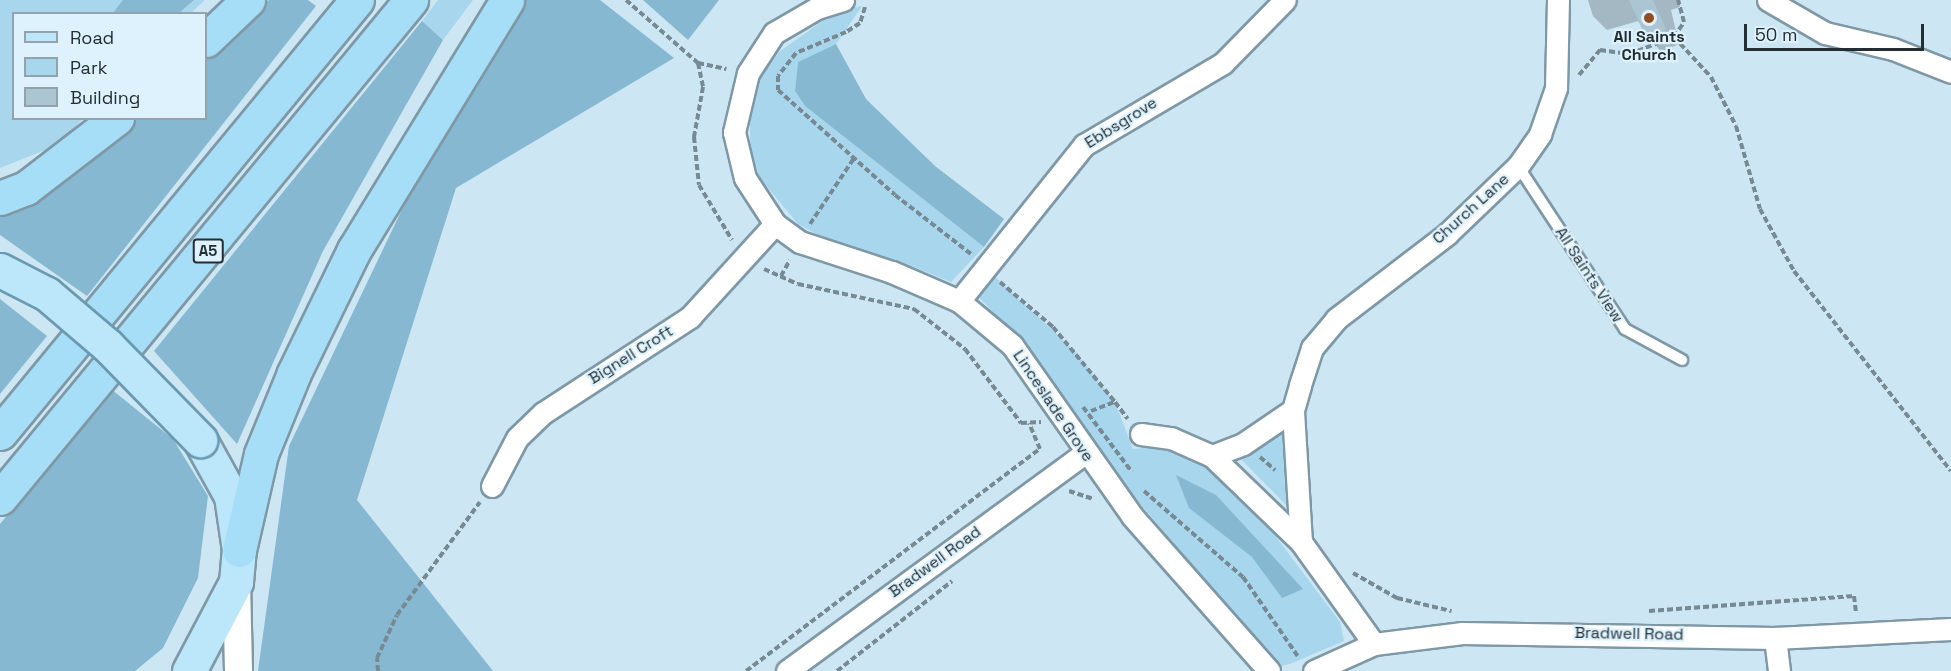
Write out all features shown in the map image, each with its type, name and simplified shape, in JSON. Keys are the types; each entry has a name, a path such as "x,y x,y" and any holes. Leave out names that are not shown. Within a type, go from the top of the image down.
{"highway":[{"path":"207,39 248,0"},
{"name":"A5","path":"0,433 357,0"},
{"name":"A5","path":"0,498 411,0"},
{"path":"239,550 261,454 294,373 354,250 507,0"},
{"path":"0,198 35,181 114,120"}],"main road":[{"path":"0,270 47,294 108,346 201,440 231,496 239,550 236,582 189,671"}],"street":[{"name":"Linceslade Grove","path":"843,0 817,8 774,33 748,73 734,132 745,177 775,224 800,242 959,302 1012,345 1084,453 1132,516 1269,671"},
{"name":"Ebbsgrove","path":"959,302 1084,145 1223,63 1285,0"},
{"name":"Church Lane","path":"1301,542 1293,410 1312,348 1336,319 1447,234 1518,166 1551,108 1558,0"},
{"path":"1768,0 1825,33 1893,49 1951,72"},
{"name":"Bignell Croft","path":"492,486 517,438 543,413 690,318 775,224"},
{"path":"1212,456 1243,444 1293,410"},
{"path":"1141,434 1171,438 1212,456 1301,542 1374,644"},
{"name":"Bradwell Road","path":"786,671 1084,453"},
{"path":"236,582 237,671"},
{"name":"Bradwell Road","path":"1308,667 1374,644 1462,633 1775,639 1951,629"},
{"path":"1775,639 1779,671"}],"lane":[{"name":"All Saints View","path":"1518,166 1625,329 1682,360"}],"path":[{"path":"800,242 855,158 778,90 778,76 795,53 860,23 867,12 862,0"},
{"path":"1551,108 1600,50 1629,54 1674,37 1684,22 1678,0"},
{"path":"1674,37 1711,77 1736,126 1760,209 1794,271 1951,471"},
{"path":"698,63 748,73"},
{"path":"1038,424 1073,401 1090,411 1145,492 1243,578 1308,667"},
{"path":"1090,411 1115,402 1141,434"},
{"path":"746,671 1040,449 1029,423"},
{"path":"1243,444 1299,496"},
{"path":"378,671 377,658 397,615 492,486"},
{"path":"1348,570 1398,598 1461,613"},
{"path":"1641,612 1854,596 1858,635"}],"green space":[{"path":"0,0 205,0 192,12 12,12 12,120 82,120 55,146 0,168"},
{"path":"438,0 473,0 443,40 422,21"},
{"path":"862,6 836,44 798,62 795,91 805,106 984,247 951,282 897,260 837,245 798,224 760,178 750,151 750,100 763,73 780,51 837,11"},
{"path":"992,274 1074,350 1115,402 1133,449 1162,446 1208,465 1262,518 1340,622 1344,641 1290,664 1280,666 1271,657 1106,464 1031,353 977,295"},
{"path":"1286,431 1290,509 1240,458"}],"shaded area":[{"path":"123,0 194,0 180,12 114,12"},
{"path":"269,0 308,0 316,6 87,296 0,235 0,213 90,159 136,120 207,120 207,58"},
{"path":"525,0 600,0 674,58 456,188 357,500 493,671 258,671 289,446 429,153"},
{"path":"643,0 719,0 688,40"},
{"path":"422,21 443,40 323,251 237,444 154,351"},
{"path":"836,44 866,99 935,166 1004,219 984,247 805,106 795,91 798,62"},
{"path":"0,299 47,336 0,394"},
{"path":"111,389 173,439 208,496 198,578 163,648 135,671 0,671 0,524"},
{"path":"1176,475 1216,495 1303,589 1282,598 1252,557 1189,508"}],"building":[{"path":"1629,0 1653,0 1666,29 1646,38"}],"place":[{"name":"All Saints Church","path":"1649,18"}]}
